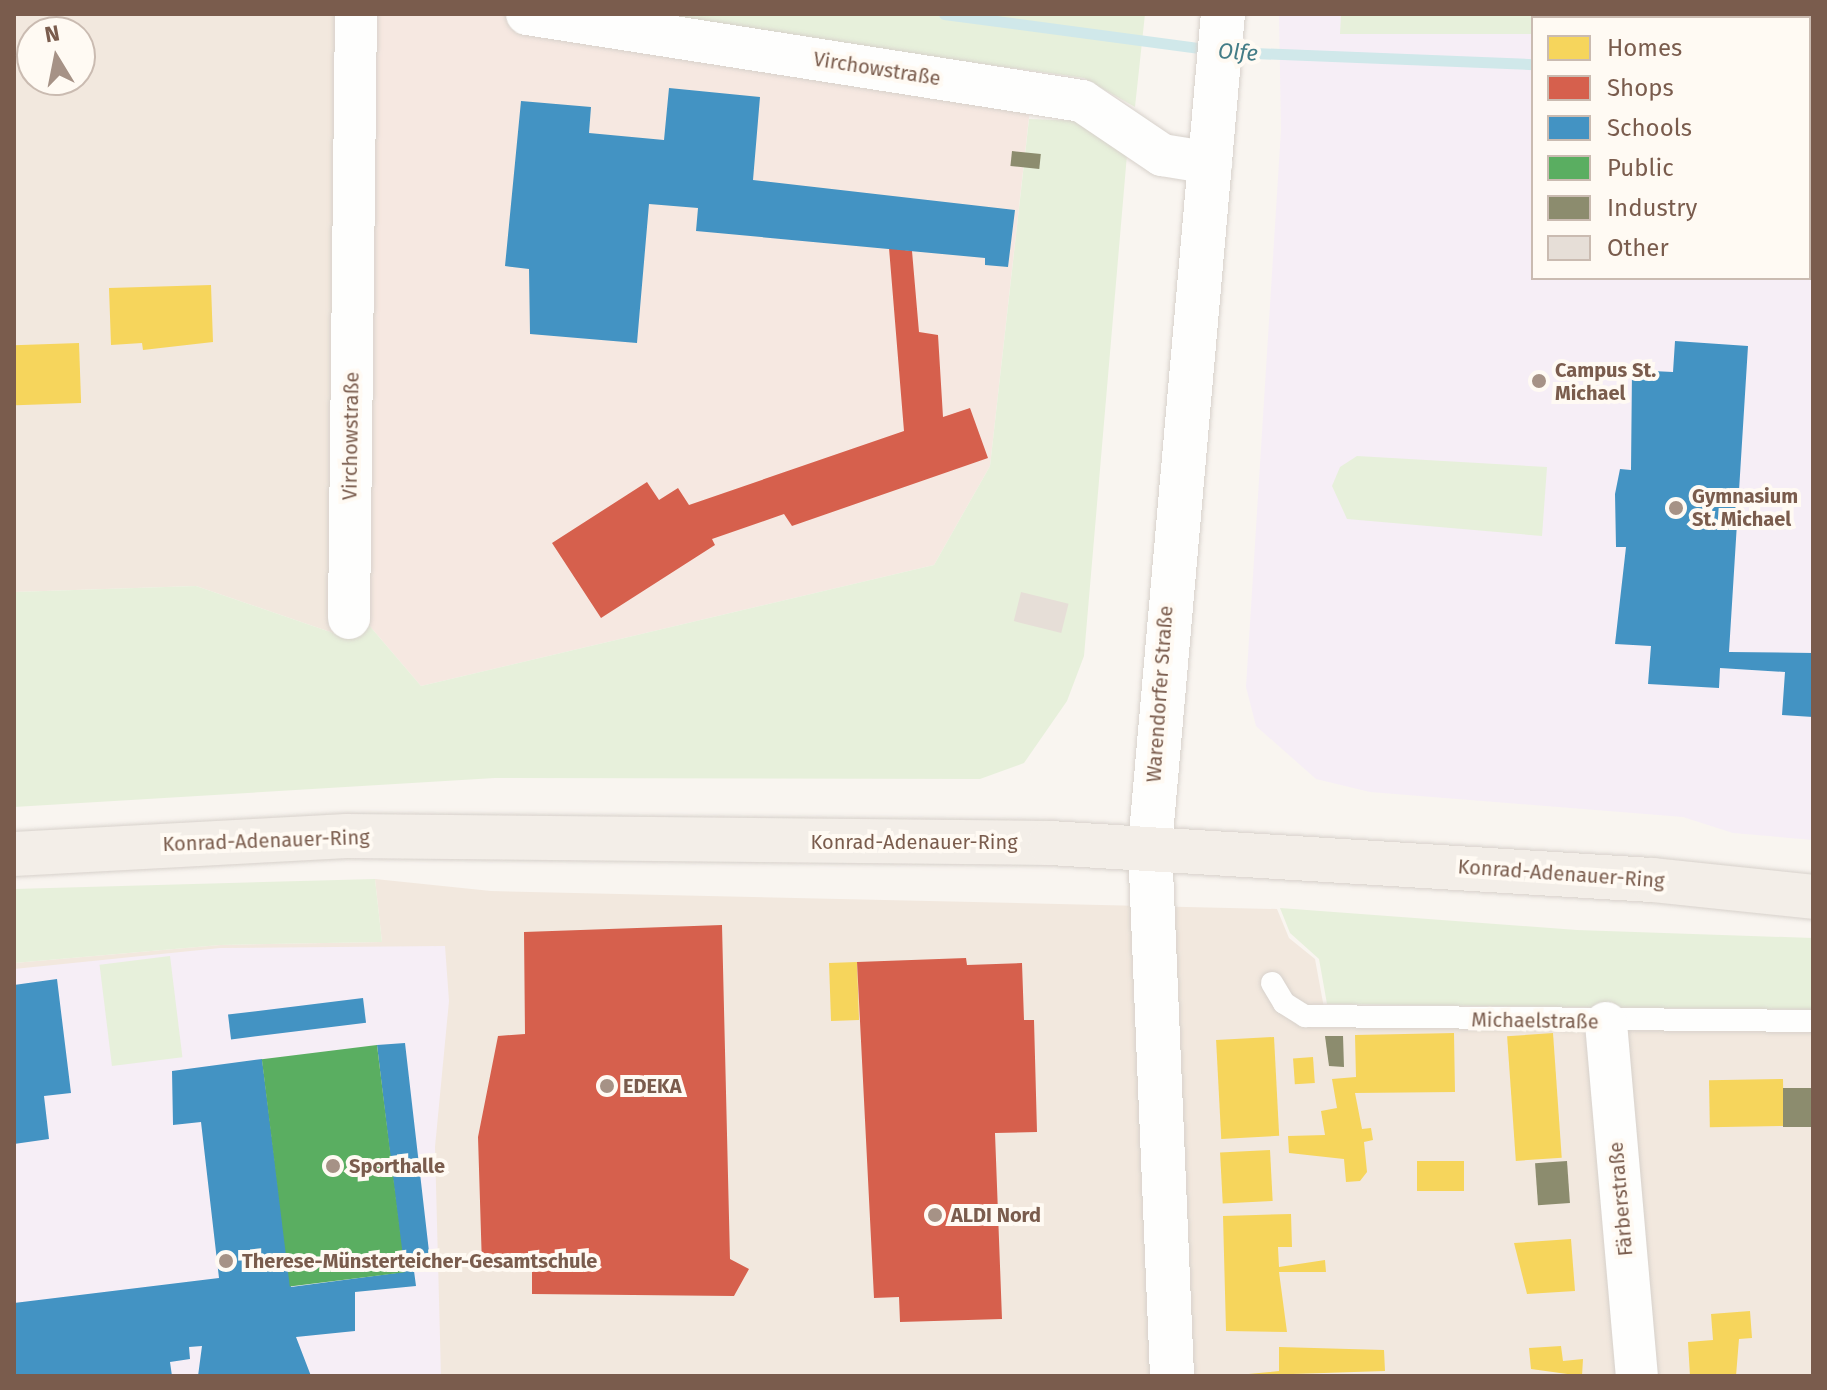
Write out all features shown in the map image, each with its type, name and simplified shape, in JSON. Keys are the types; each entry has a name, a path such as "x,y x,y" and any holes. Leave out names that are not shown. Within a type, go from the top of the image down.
{"main road":[{"name":"Warendorfer Straße","path":"1172,1376 1150,846 1221,36"},
{"name":"Konrad-Adenauer-Ring","path":"14,854 347,836 1150,846 1813,897"}],"street":[{"name":"Virchowstraße","path":"349,618 356,14"},
{"name":"Virchowstraße","path":"527,14 1082,101 1162,155 1211,163"},
{"name":"Färberstraße","path":"1606,1023 1637,1376"}],"lane":[{"name":"Michaelstraße","path":"1272,983 1284,1003 1305,1016 1606,1023 1813,1021"}],"shaded area":[{"path":"14,14 345,14 342,636 196,586 14,592"},
{"path":"365,14 632,14 1034,73 990,466 934,565 421,686 362,617"},
{"name":"Campus St. Michael","path":"1279,14 1813,14 1813,840 1733,833 1683,817 1370,792 1316,779 1256,726 1246,687 1281,130"},
{"path":"375,879 491,891 1277,909 1289,938 1315,959 1324,1008 1813,1011 1813,1376 14,1376 14,963 220,945 382,942"},
{"name":"Therese-Münsterteicher-Gesamtschule","path":"445,946 449,1001 435,1147 441,1376 14,1376 14,969 220,948"}],"green space":[{"path":"632,14 1145,14 1135,107 1084,78"},
{"path":"1341,14 1813,14 1813,34 1811,16 1531,16 1531,34 1340,34"},
{"path":"1029,119 1083,121 1128,143 1084,656 1067,701 1024,763 980,779 495,778 14,807 14,592 196,586 342,636 362,617 421,686 934,565 990,466"},
{"path":"1357,456 1547,467 1542,536 1347,519 1332,486 1340,467"},
{"path":"375,879 382,942 220,945 14,963 14,889"},
{"path":"1280,908 1577,930 1813,938 1813,1010 1327,1004 1319,959 1290,933"},
{"path":"170,956 182,1057 112,1066 100,965"}],"building: Homes":[{"path":"211,285 213,342 143,350 142,343 111,345 109,288"},
{"path":"79,343 81,403 16,405 14,345"},
{"path":"857,962 859,1020 831,1021 829,963"},
{"path":"1454,1033 1455,1092 1355,1093 1362,1129 1371,1128 1373,1140 1364,1142 1367,1172 1360,1181 1346,1182 1344,1159 1289,1153 1288,1136 1325,1135 1321,1111 1337,1108 1332,1079 1356,1077 1355,1035"},
{"path":"1553,1033 1562,1158 1516,1161 1507,1036"},
{"path":"1274,1037 1279,1136 1221,1139 1216,1040"},
{"path":"1313,1057 1315,1083 1295,1084 1293,1058"},
{"path":"1783,1079 1784,1126 1710,1127 1709,1080"},
{"path":"1270,1150 1273,1201 1223,1204 1220,1153"},
{"path":"1417,1161 1464,1161 1464,1191 1417,1191"},
{"path":"1291,1214 1292,1247 1278,1247 1279,1267 1325,1260 1326,1272 1279,1272 1287,1332 1226,1331 1223,1216"},
{"path":"1571,1239 1575,1291 1527,1294 1514,1243"},
{"path":"1750,1311 1752,1338 1739,1339 1736,1376 1690,1376 1688,1342 1713,1340 1711,1314"},
{"path":"1561,1346 1563,1361 1583,1359 1582,1376 1531,1369 1529,1348"},
{"path":"1279,1347 1384,1350 1385,1371 1228,1376 1279,1371"}],"building: Shops":[{"path":"889,248 912,251 919,332 938,335 943,417 970,408 988,458 792,526 784,514 712,539 715,545 601,618 552,543 647,482 659,500 678,488 689,505 904,431"},
{"name":"EDEKA","path":"722,925 730,1259 749,1269 734,1296 532,1294 532,1266 482,1266 478,1137 498,1036 525,1034 524,932"},
{"name":"ALDI Nord","path":"966,958 967,965 1022,963 1024,1020 1034,1020 1037,1132 995,1133 1002,1319 900,1322 899,1297 874,1298 857,962"}],"building: Schools":[{"path":"669,88 760,97 753,180 1015,210 1008,267 985,265 985,258 696,231 698,208 649,204 637,343 530,334 529,269 505,266 521,101 591,107 589,133 664,140"},
{"path":"1675,341 1748,346 1729,652 1813,653 1813,717 1782,715 1785,672 1720,668 1719,688 1648,684 1651,646 1615,644 1626,547 1616,547 1615,494 1620,469 1631,470 1632,370 1673,372"},
{"path":"57,979 71,1093 44,1096 49,1139 14,1144 14,985"},
{"path":"363,998 366,1023 231,1039 228,1015"},
{"path":"405,1043 431,1269 414,1271 416,1286 355,1292 355,1331 296,1337 311,1376 198,1376 202,1346 189,1347 190,1359 170,1362 172,1376 14,1376 14,1303 219,1278 201,1122 173,1125 172,1071 262,1059 291,1287 404,1272 377,1045"}],"building: Public":[{"name":"Sporthalle","path":"377,1045 405,1272 290,1286 262,1059"}],"building: Industry":[{"path":"1012,151 1041,154 1039,169 1010,166"},
{"path":"1325,1036 1343,1036 1344,1067 1329,1066"},
{"path":"1783,1088 1813,1088 1813,1127 1783,1127"},
{"path":"1567,1161 1570,1203 1538,1205 1535,1163"}],"building: Other":[{"path":"1021,592 1069,604 1061,633 1014,621"}],"waterway":[{"name":"Olfe","path":"944,14 1213,50"},
{"name":"Olfe","path":"1230,52 1531,64"}],"place":[{"name":"Campus St. Michael","path":"1539,381"},
{"name":"Gymnasium St. Michael","path":"1676,508"},
{"name":"EDEKA","path":"607,1086"},
{"name":"Sporthalle","path":"333,1166"},
{"name":"ALDI Nord","path":"935,1215"},
{"name":"Therese-Münsterteicher-Gesamtschule","path":"226,1261"}]}
